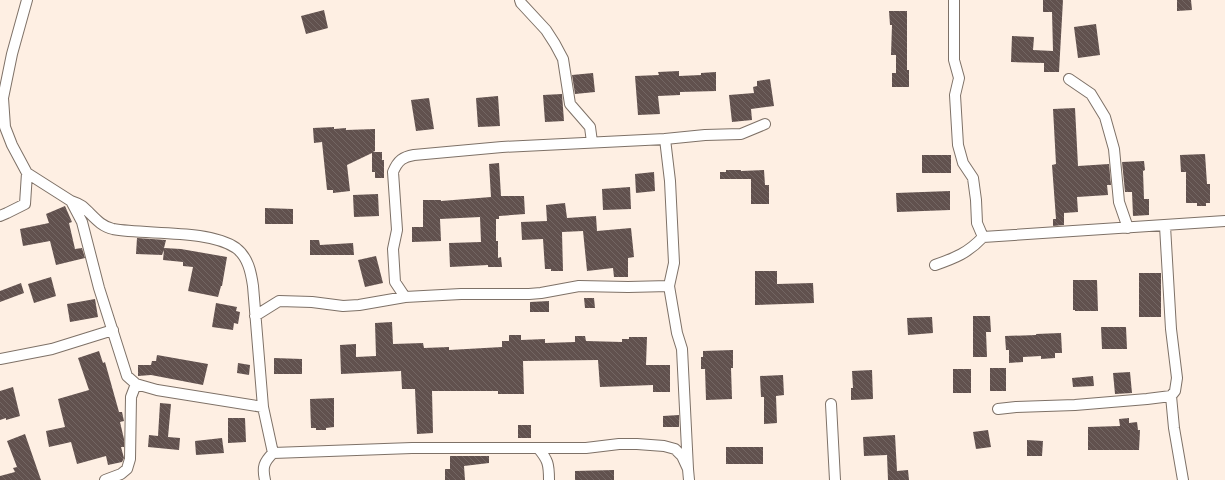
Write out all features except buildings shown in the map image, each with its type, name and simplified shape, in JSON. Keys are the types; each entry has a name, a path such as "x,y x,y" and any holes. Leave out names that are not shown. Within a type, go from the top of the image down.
{"street":[{"path":"27,0 12,54 3,98 5,127 12,145 28,173 70,201 81,205 95,220 112,229 199,236 223,242 236,248 246,260 251,270 263,407 273,453"},
{"path":"520,0 521,3 546,30 558,49 563,59 570,104 590,127 592,142"},
{"path":"954,0 954,60 959,78 955,95 958,145 963,163 973,178 977,223 983,237"},
{"path":"1069,79 1091,94 1105,117 1114,149 1119,202 1128,228"},
{"path":"405,296 395,282 393,249 396,230 393,172 396,163 402,158 414,155 472,150 741,134 765,124"},
{"path":"665,139 670,181 674,263 669,286 682,349 689,480"},
{"path":"0,216 25,204 28,173"},
{"path":"70,201 82,222 99,288 127,376 136,384 157,390 263,407"},
{"path":"935,265 955,258 973,248 983,237 1225,221"},
{"path":"998,409 1016,407 1075,406 1147,400 1171,396 1175,391 1177,378 1170,322 1165,226"},
{"path":"255,316 279,301 312,302 343,306 359,305 405,296 529,294 579,286 669,286"},
{"path":"0,359 52,349 113,330"},
{"path":"105,480 121,474 127,469 130,459 131,397 136,384"},
{"path":"1171,396 1174,428 1183,480"},
{"path":"831,404 835,480"},
{"path":"265,480 263,472 266,460 273,453 412,448 586,448 618,444 664,446 675,449 682,456 688,469"},
{"path":"538,448 546,458 549,466 549,480"}]}
